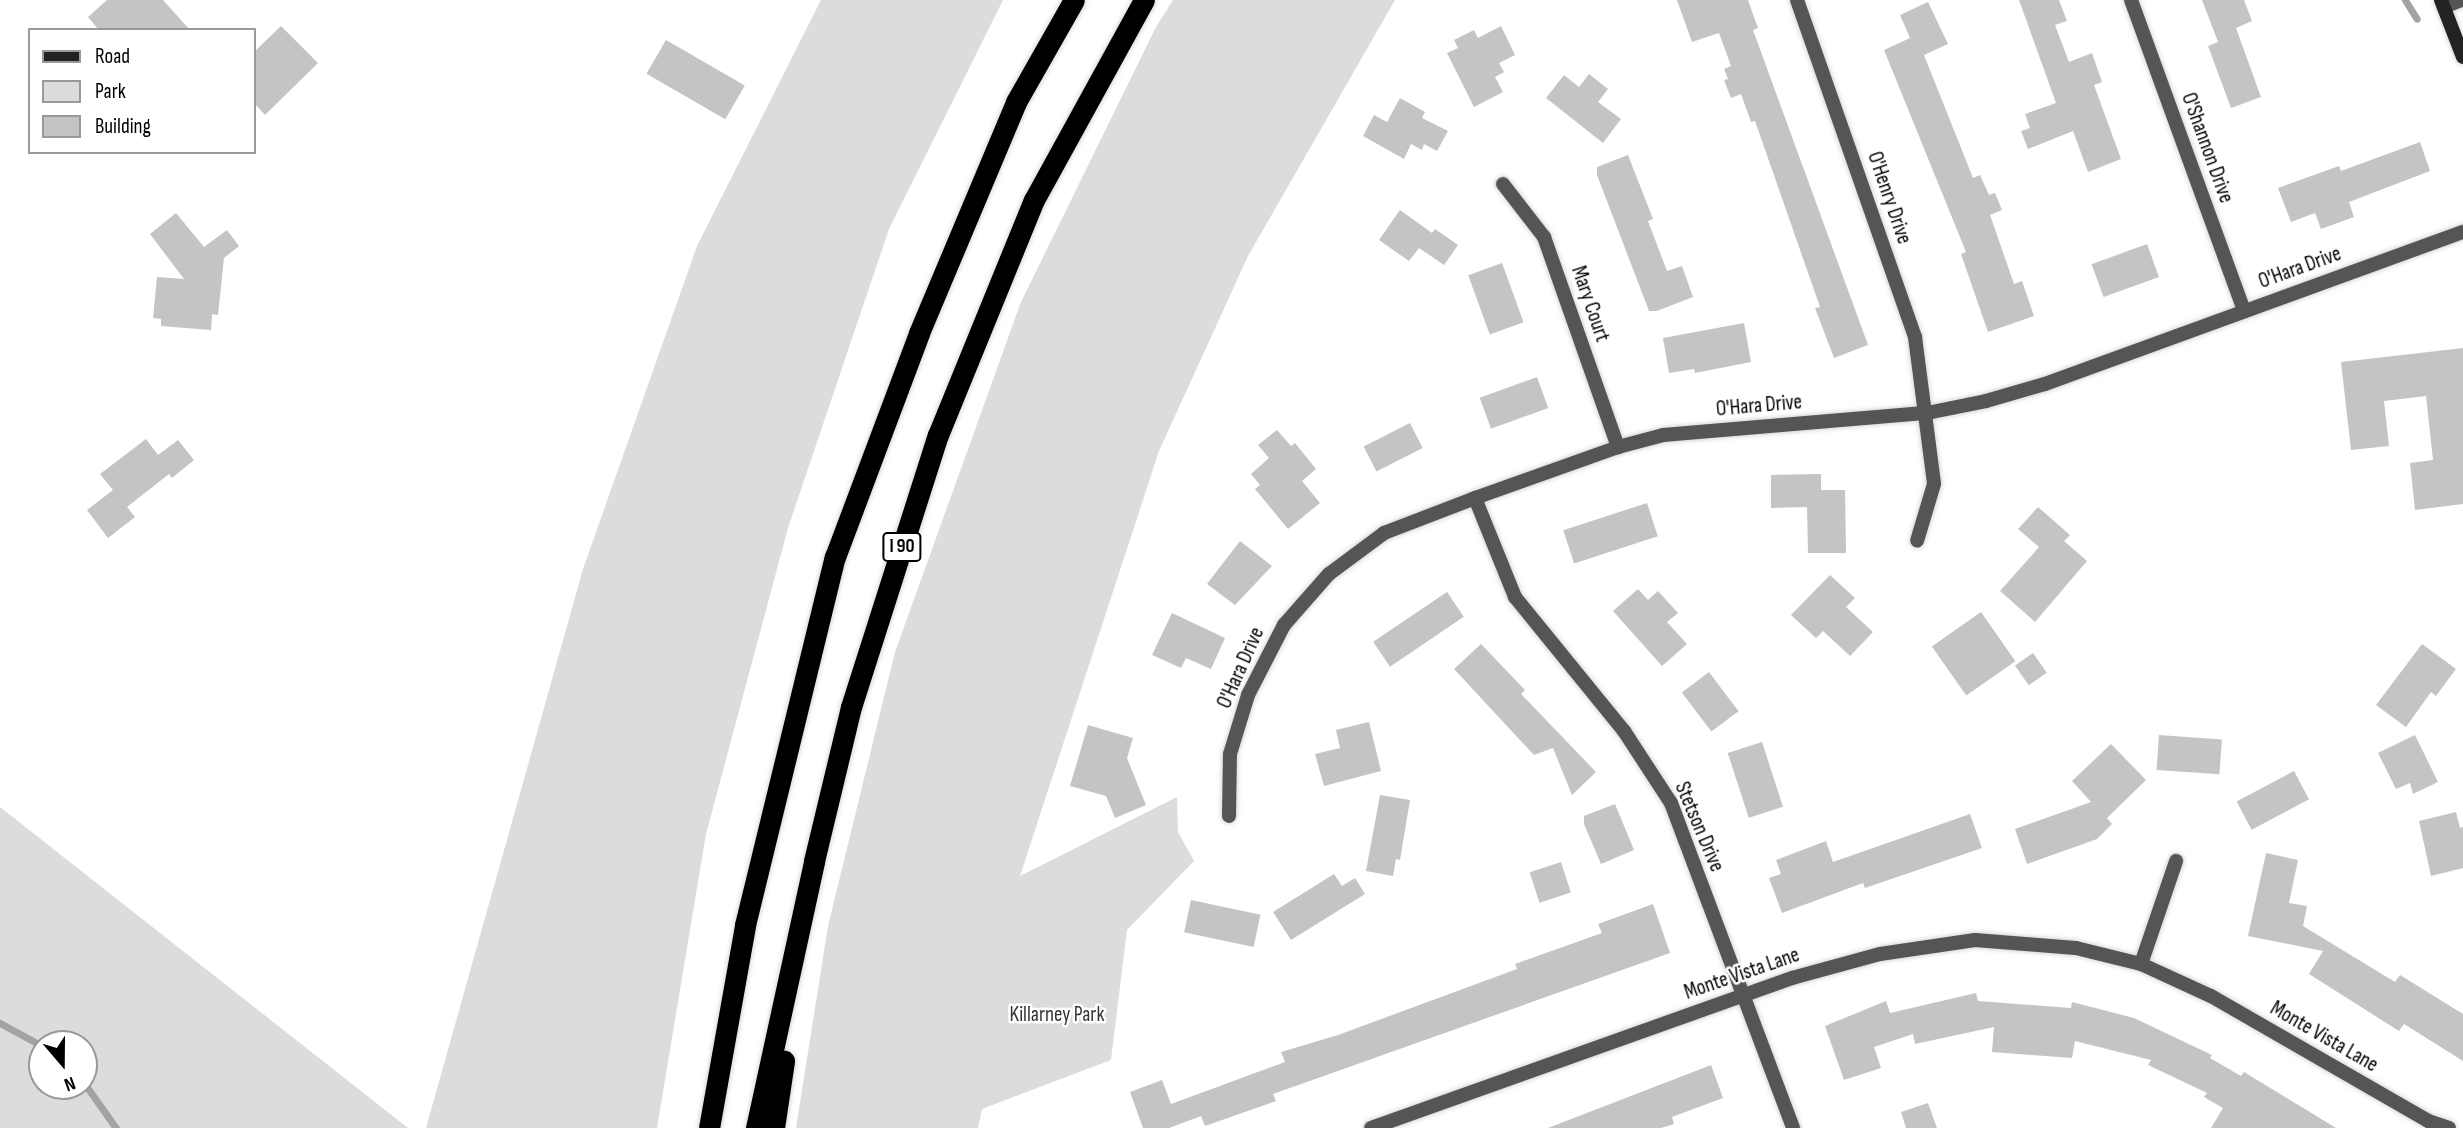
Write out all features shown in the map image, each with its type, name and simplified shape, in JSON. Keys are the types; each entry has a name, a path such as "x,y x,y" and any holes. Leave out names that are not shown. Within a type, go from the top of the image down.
{"highway":[{"path":"709,1128 745,925 835,557 919,333 1016,102 1074,0"},
{"name":"I 90","path":"756,1128 814,861 851,707 938,435 1034,200 1144,0"},
{"name":"I 90","path":"774,1128 814,861"}],"main road":[{"path":"2442,4 2463,57"}],"street":[{"name":"O'Henry Drive","path":"1797,0 1915,337 1927,413 1934,484 1917,541"},
{"name":"O'Shannon Drive","path":"2131,0 2244,311"},
{"path":"2442,4 2461,0"},
{"name":"Mary Court","path":"1503,184 1544,237 1618,447"},
{"name":"O'Hara Drive","path":"1229,816 1230,754 1248,695 1284,625 1329,574 1384,533 1618,447 1663,435 1927,413 1986,401 2045,384 2463,232"},
{"name":"Stetson Drive","path":"1475,498 1515,597 1624,731 1671,803 1793,1128"},
{"path":"2141,964 2176,861"},
{"name":"Monte Vista Lane","path":"1371,1128 1793,978 1880,954 1975,940 2076,948 2141,964 2211,996 2427,1121 2449,1128"}],"green space":[{"path":"821,0 1003,0 889,229 788,528 706,834 657,1128 426,1128 583,569 697,246"},
{"name":"Killarney Park","path":"1173,0 1395,0 1248,256 1159,451 1020,876 1177,797 1178,832 1194,861 1127,930 1111,1060 982,1109 978,1128 796,1128 828,926 895,652 1021,302 1156,27"},
{"path":"0,807 408,1128 0,1128"}],"building":[{"path":"107,0 163,0 188,28 97,28 88,17"},
{"path":"1677,0 1748,0 1758,28 1753,30 1868,345 1834,358 1815,308 1820,307 1755,121 1751,122 1741,94 1731,98 1724,80 1728,79 1724,69 1731,66 1719,33 1692,42"},
{"path":"2019,0 2059,0 2067,21 2055,25 2069,62 2092,53 2102,82 2094,85 2121,159 2088,172 2073,131 2028,149 2021,131 2030,128 2025,114 2056,103"},
{"path":"2202,0 2244,0 2252,21 2236,28 2261,97 2231,108 2208,46 2218,42"},
{"path":"1928,2 1948,44 1924,55 1973,178 1980,175 1989,195 1995,193 2002,210 1990,215 2014,284 2022,281 2034,316 1988,332 1961,254 1966,252 1884,50 1910,38 1900,15"},
{"path":"281,26 318,63 265,115 256,105 256,50"},
{"path":"1501,26 1515,55 1499,63 1504,72 1495,77 1503,92 1474,107 1447,53 1458,48 1454,40 1474,30 1478,38"},
{"path":"666,40 745,86 725,119 646,74"},
{"path":"1589,74 1608,89 1598,102 1621,119 1603,143 1546,98 1564,75 1579,87"},
{"path":"1400,98 1425,112 1422,118 1448,131 1437,151 1424,144 1422,150 1411,144 1404,159 1363,136 1374,115 1387,122"},
{"path":"2420,142 2430,171 2349,202 2354,217 2321,229 2315,213 2291,222 2278,188 2339,166 2341,171"},
{"path":"1628,155 1653,219 1648,221 1667,271 1682,266 1693,297 1657,311 1649,311 1597,175 1597,167"},
{"path":"1400,210 1432,233 1435,229 1458,245 1444,265 1419,248 1409,261 1379,240"},
{"path":"176,213 204,247 227,230 239,246 224,258 218,315 212,314 211,330 161,326 161,319 153,318 157,277 184,279 150,234"},
{"path":"2147,244 2159,277 2104,297 2092,264"},
{"path":"1502,263 1524,322 1490,335 1468,275"},
{"path":"1744,323 1751,362 1695,373 1694,369 1669,373 1663,338"},
{"path":"2463,348 2463,504 2415,510 2410,463 2433,460 2426,396 2384,401 2389,446 2351,450 2341,362"},
{"path":"1537,377 1548,408 1491,429 1480,398"},
{"path":"1410,423 1423,448 1376,472 1364,447"},
{"path":"1277,430 1291,446 1295,443 1316,469 1302,481 1320,503 1288,529 1255,489 1260,485 1251,474 1269,458 1258,445"},
{"path":"146,439 158,455 178,440 194,460 172,478 169,474 127,507 135,517 108,538 87,510 113,490 100,474"},
{"path":"1821,474 1821,490 1845,490 1846,553 1808,553 1807,507 1771,508 1771,475"},
{"path":"1647,503 1658,536 1574,563 1563,530"},
{"path":"2038,507 2070,535 2064,541 2087,561 2035,622 2000,591 2039,547 2018,529"},
{"path":"1240,541 1272,566 1235,605 1207,584"},
{"path":"1830,575 1855,598 1846,607 1873,632 1850,656 1823,631 1816,638 1791,615"},
{"path":"1638,589 1648,600 1658,591 1678,613 1667,622 1687,644 1662,666 1613,611"},
{"path":"1447,592 1464,617 1390,667 1373,642"},
{"path":"1981,612 2015,661 1966,696 1932,646"},
{"path":"1172,613 1225,638 1211,669 1186,658 1181,668 1152,655"},
{"path":"1481,644 1525,690 1521,694 1596,772 1572,795 1553,748 1534,755 1454,669"},
{"path":"2422,644 2456,669 2436,696 2431,692 2406,727 2376,705"},
{"path":"2033,653 2047,673 2029,685 2015,666"},
{"path":"1709,672 1738,711 1711,732 1682,692"},
{"path":"1369,722 1381,771 1324,786 1315,754 1340,748 1336,730"},
{"path":"1088,725 1133,738 1127,758 1146,805 1115,818 1106,796 1070,786"},
{"path":"2159,735 2222,739 2219,774 2157,770"},
{"path":"2415,735 2438,782 2413,794 2410,783 2396,789 2378,753"},
{"path":"1762,742 1783,807 1749,818 1728,753"},
{"path":"2111,744 2146,780 2107,818 2112,824 2097,839 2027,864 2015,829 2091,802 2072,781"},
{"path":"2294,771 2309,799 2252,830 2237,802"},
{"path":"1380,795 1410,800 1400,860 1396,859 1393,876 1366,871"},
{"path":"1615,804 1634,850 1601,864 1584,824 1584,816"},
{"path":"2456,812 2460,828 2463,827 2463,868 2431,876 2419,821"},
{"path":"1970,814 1982,848 1865,888 1863,883 1782,913 1769,878 1781,874 1776,860 1826,841 1833,862"},
{"path":"2266,853 2298,860 2289,903 2307,906 2303,926 2395,982 2400,975 2463,1014 2463,1061 2404,1024 2399,1031 2309,974 2323,951 2248,936"},
{"path":"1561,862 1571,892 1540,903 1530,872"},
{"path":"1334,874 1342,886 1355,878 1365,894 1291,940 1273,912"},
{"path":"1191,900 1260,915 1254,947 1184,932"},
{"path":"1653,904 1670,953 1273,1094 1276,1101 1205,1126 1201,1116 1169,1128 1143,1128 1130,1092 1162,1080 1171,1104 1285,1062 1281,1052 1338,1035 1517,969 1515,964 1602,933 1598,924"},
{"path":"1976,993 1978,1001 2071,1008 2072,1002 2134,1018 2212,1055 2210,1058 2241,1076 2244,1072 2336,1128 2211,1128 2223,1108 2204,1097 2207,1093 2148,1065 2151,1060 2075,1041 2072,1058 1992,1052 1994,1027 1915,1044 1913,1034 1874,1047 1881,1068 1844,1080 1825,1026 1886,1001 1890,1013"},
{"path":"1711,1065 1723,1098 1672,1117 1674,1124 1661,1128 1548,1128"},
{"path":"1928,1103 1937,1128 1906,1128 1901,1112"}],"waterway":[{"path":"2405,0 2417,19"},
{"path":"0,1023 28,1038"},
{"path":"96,1100 116,1128"}]}
